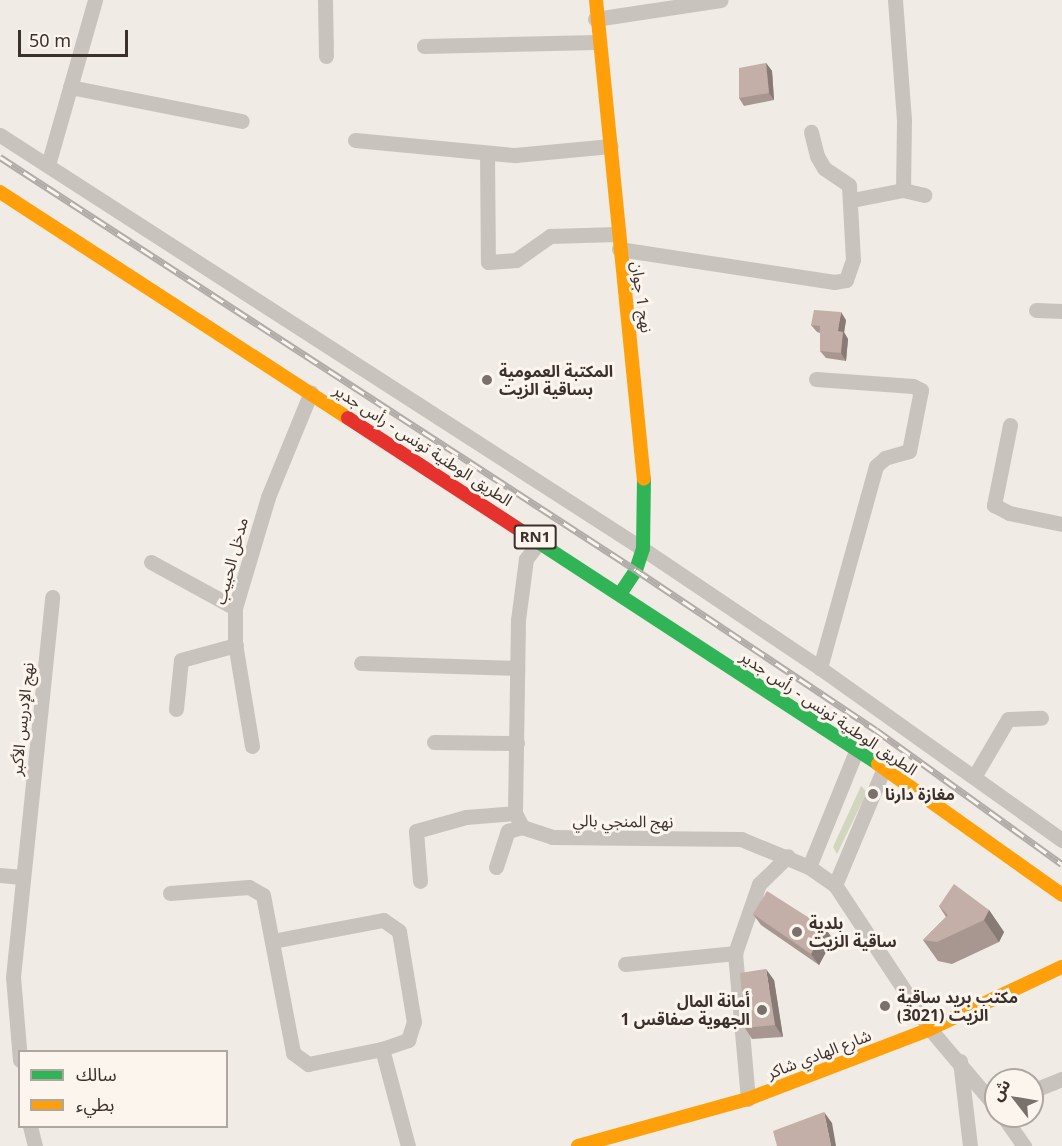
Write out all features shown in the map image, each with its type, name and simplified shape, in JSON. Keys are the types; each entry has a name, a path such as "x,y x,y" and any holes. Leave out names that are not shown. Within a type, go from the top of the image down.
{"main road":[{"name":"نهج 1 جوان","path":"596,0 597,42 612,146 618,241 643,444 643,549 636,570 620,594"},
{"name":"الطريق الوطنية تونس - رأس جدير","path":"0,192 214,334 311,392 857,749 1062,895"},
{"name":"شارع الهادي شاكر","path":"578,1146 748,1099 930,1029 1062,967"}],"street":[{"path":"48,165 95,0"},
{"path":"326,0 326,56"},
{"path":"595,19 721,0"},
{"path":"895,0 903,97 903,190"},
{"path":"424,46 597,42"},
{"path":"70,87 242,121"},
{"path":"487,153 488,262 516,260 550,236 618,241 834,282 846,280 853,260 852,200 849,185 824,168 817,156 811,132"},
{"path":"0,135 643,549 820,668 1062,840"},
{"path":"355,140 487,153 612,146"},
{"path":"852,200 903,190 924,195"},
{"path":"1036,310 1062,312"},
{"path":"816,379 913,386 921,390 909,451 885,458 876,466 820,668"},
{"name":"مدخل الحبيب","path":"252,746 236,645 235,608 268,497 311,392"},
{"path":"1010,424 994,505 1009,513 1062,524"},
{"path":"496,867 508,831 522,827 515,813 517,668 524,569 526,559 540,541"},
{"path":"151,562 235,608"},
{"name":"نهج الإدريس الأكبر","path":"18,1050 6,977 22,877 52,597"},
{"path":"176,709 181,660 236,645"},
{"path":"361,663 517,668"},
{"path":"974,777 1008,719 1041,718"},
{"path":"434,742 517,743"},
{"path":"809,867 857,749"},
{"path":"835,885 884,768"},
{"path":"420,881 416,831 465,817 515,813"},
{"name":"نهج المنجي بالي","path":"522,827 552,837 741,839 788,856 809,867 835,885 930,1029 984,1091"},
{"path":"748,1099 735,953 759,884 788,856"},
{"path":"0,875 22,877"},
{"path":"170,893 249,887 263,895 292,1053 308,1064 382,1049 408,1040 414,1022 399,931 383,920 273,941"},
{"path":"625,964 735,953"},
{"path":"382,1049 408,1146"},
{"path":"960,1061 970,1146"},
{"path":"1044,1086 1062,1079"},
{"path":"30,1128 35,1146"},
{"name":"نهج المنجي بالي","path":"1011,1128 1024,1146"}],"green space":[{"path":"861,786 867,792 837,854 833,847"}],"building":[{"path":"766,63 769,93 739,98 739,68"},
{"path":"814,310 841,312 838,331 843,332 841,353 820,351 820,326 811,325"},
{"path":"954,884 989,910 984,920 937,942 923,940 948,915 939,906"},
{"name":"بلدية ساقية الزيت","path":"767,891 825,928 811,954 753,914"},
{"name":"أمانة المال الجهوية صفاقس 1","path":"766,969 775,1025 745,1028 740,973"},
{"path":"824,1112 831,1146 777,1146 773,1131"}],"railway":[{"path":"0,157 636,570 876,730 1062,864"}],"traffic: fast":[{"path":"620,594 636,570 643,549 644,479"},
{"path":"538,542 878,764"}],"traffic: slow":[{"path":"596,0 644,479"},
{"path":"0,192 348,418"},
{"path":"878,764 1062,895"},
{"path":"578,1146 748,1099 930,1029 1062,967"}],"traffic: jam":[{"path":"348,418 538,542"}],"place":[{"name":"المكتبة العمومية بساقية الزيت","path":"487,380"},
{"name":"مغازة دارنا","path":"873,794"},
{"name":"بلدية ساقية الزيت","path":"797,932"},
{"name":"مكتب بريد ساقية الزيت (3021)","path":"885,1006"},
{"name":"أمانة المال الجهوية صفاقس 1","path":"762,1010"}]}
